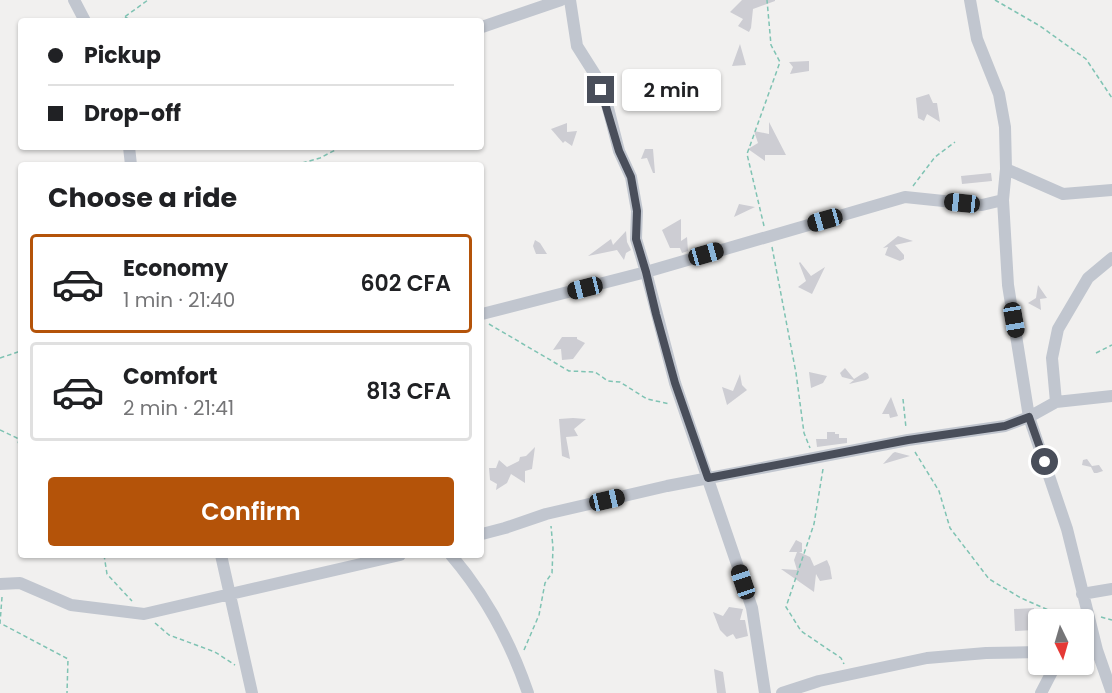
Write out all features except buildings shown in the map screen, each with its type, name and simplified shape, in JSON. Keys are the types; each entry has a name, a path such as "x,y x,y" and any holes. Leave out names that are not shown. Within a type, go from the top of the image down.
{"street":[{"path":"74,0 83,18"},
{"path":"484,26 561,0"},
{"path":"570,0 577,46 596,76 607,104 619,151 631,177 637,211 636,239 684,409 752,608 765,693"},
{"path":"970,0 977,39 999,94 1005,128 1006,169 1003,200 1008,285 1029,417 1067,529 1086,609"},
{"path":"1006,169 1063,194 1112,190"},
{"path":"485,318 905,197 982,205 1003,200"},
{"path":"1056,402 1052,358 1058,329 1088,278 1112,258"},
{"path":"484,534 546,514 708,478 908,440 1005,426 1029,417 1056,402 1112,396"},
{"path":"223,558 252,693"},
{"path":"1,584 20,583 71,605 144,614 387,558"},
{"path":"454,558 494,615 517,660 528,693"},
{"path":"1082,594 1112,589"},
{"path":"1094,638 1112,693"},
{"path":"782,693 819,681 927,658 1028,652"},
{"path":"1041,693 1050,675"}],"path":[{"path":"127,18 124,16 148,0"},
{"path":"995,0 1041,26 1086,59 1112,98"},
{"path":"905,197 935,157 955,142"},
{"path":"304,162 334,150"},
{"path":"485,318 569,371 595,372 608,381 620,382 647,399 684,409"},
{"path":"1096,353 1112,345"},
{"path":"0,358 18,352"},
{"path":"903,399 908,440 939,491 950,528 989,579 1021,598 1046,609"},
{"path":"0,430 17,438 18,441"},
{"path":"828,455 824,459 814,524 786,607 801,631 841,658 850,674"},
{"path":"517,660 523,652 539,615 546,583 552,573 552,529 546,514"},
{"path":"104,558 107,574 144,614 169,635 215,652 248,674"},
{"path":"1,584 0,624 68,659 68,693"},
{"path":"1094,616 1112,620"}],"route":[{"path":"601,90 619,151 631,177 637,211 636,239 675,383 708,478 908,440 1005,426 1029,417 1045,462"}]}
